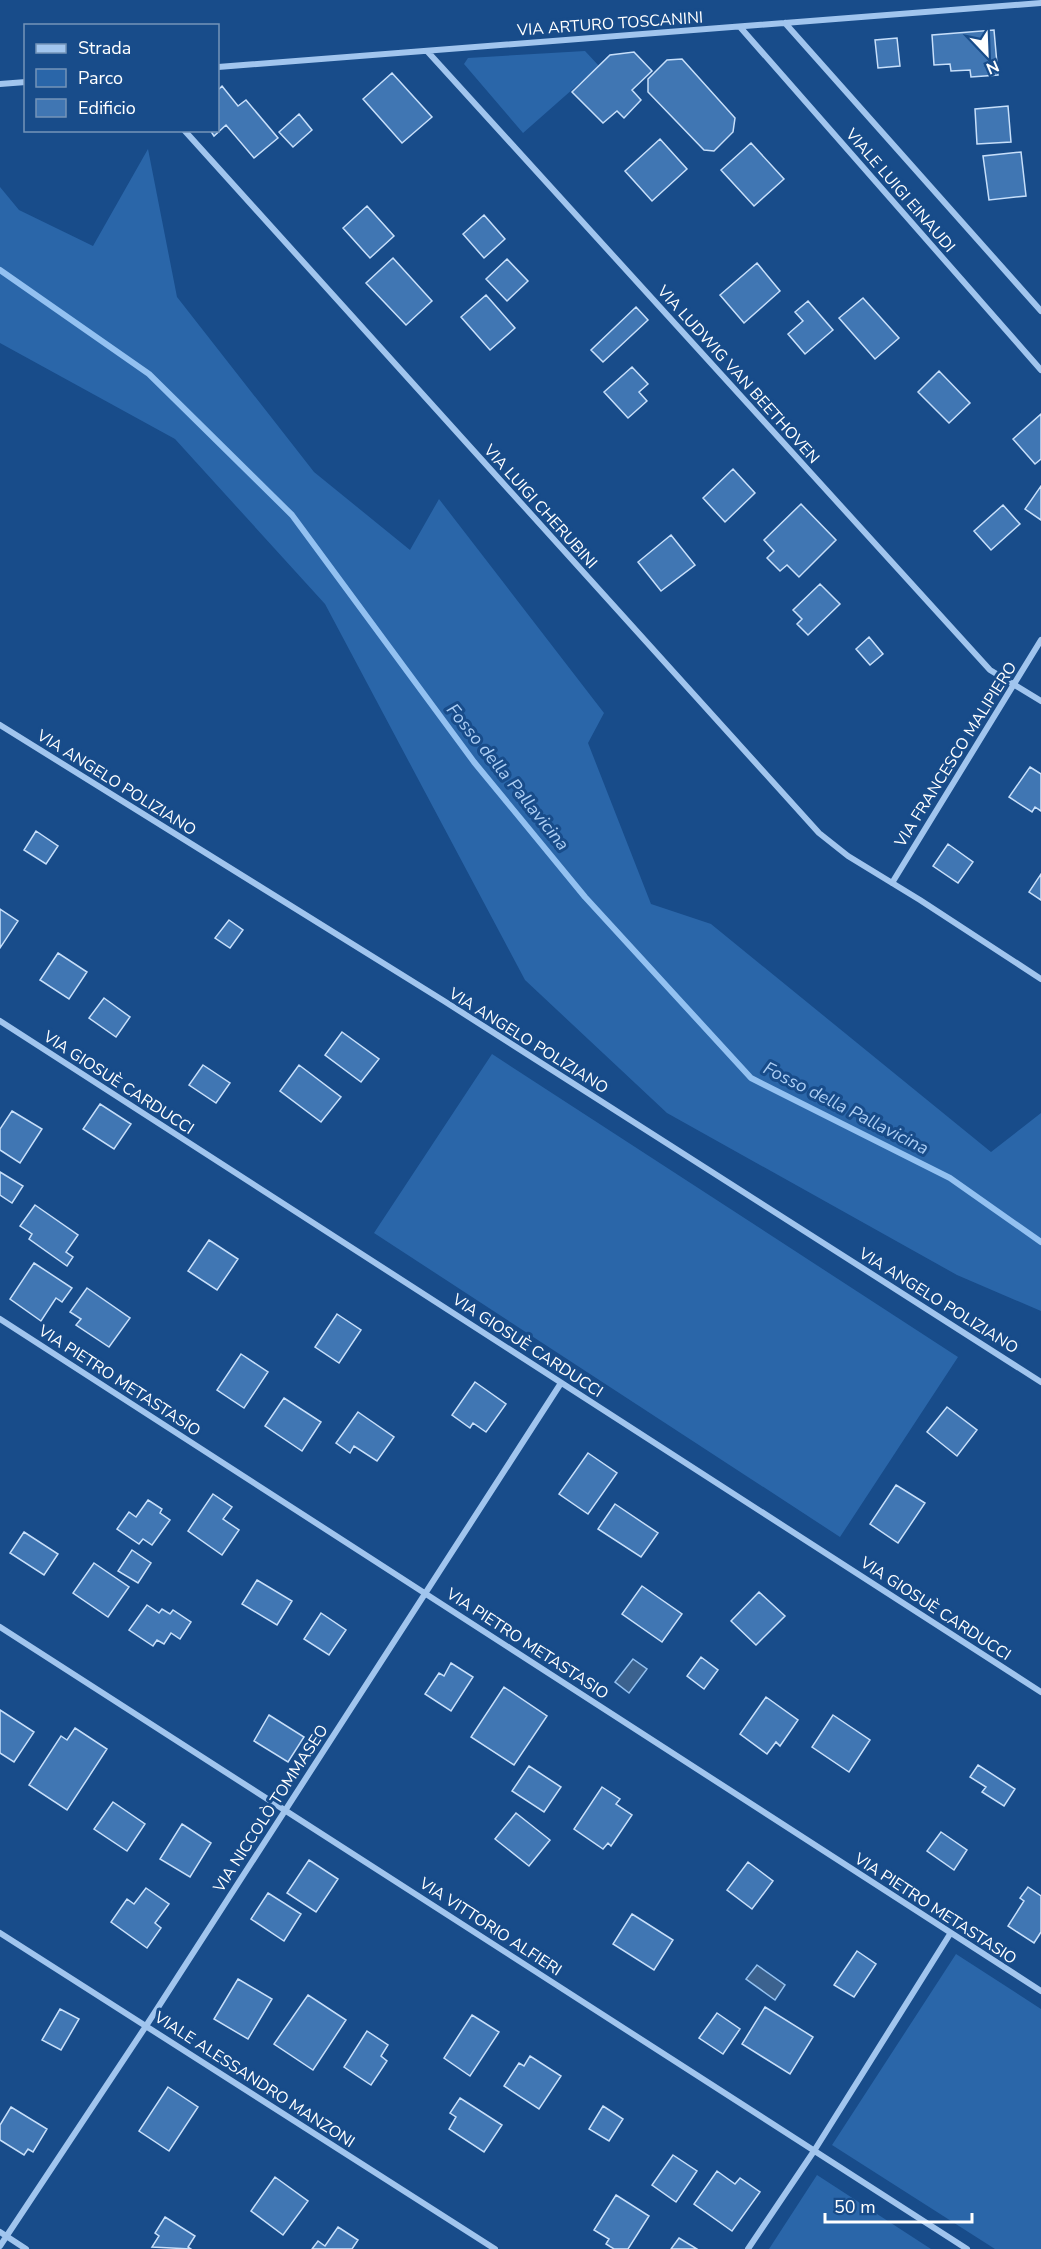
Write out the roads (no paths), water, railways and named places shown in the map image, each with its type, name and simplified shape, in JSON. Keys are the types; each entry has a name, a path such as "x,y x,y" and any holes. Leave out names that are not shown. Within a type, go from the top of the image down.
{"street":[{"name":"VIA ARTURO TOSCANINI","path":"219,67 1041,3"},
{"name":"VIALE LUIGI EINAUDI","path":"784,23 1041,311"},
{"name":"VIALE LUIGI EINAUDI","path":"740,27 1041,370"},
{"name":"VIA LUDWIG VAN BEETHOVEN","path":"427,51 990,670 1041,701"},
{"path":"0,84 24,82"},
{"name":"VIA LUIGI CHERUBINI","path":"186,132 819,833 848,856 1041,979"},
{"name":"VIA FRANCESCO MALIPIERO","path":"892,883 1041,640"},
{"name":"VIA ANGELO POLIZIANO","path":"0,725 444,1001 1041,1382"},
{"name":"VIA GIOSUÈ CARDUCCI","path":"0,1021 1041,1692"},
{"name":"VIA PIETRO METASTASIO","path":"0,1319 1041,1991"},
{"name":"VIA NICCOLÒ TOMMASEO","path":"0,2246 146,2026 561,1383"},
{"name":"VIA VITTORIO ALFIERI","path":"0,1626 967,2249"},
{"name":"VIALE ALESSANDRO MANZONI","path":"0,1932 495,2249"},
{"path":"748,2249 814,2151 950,1934"},
{"path":"0,2232 26,2249"}],"waterway":[{"name":"Fosso della Pallavicina","path":"0,270 149,374 292,515 474,762 585,897 751,1078 950,1178 1041,1242"}]}
